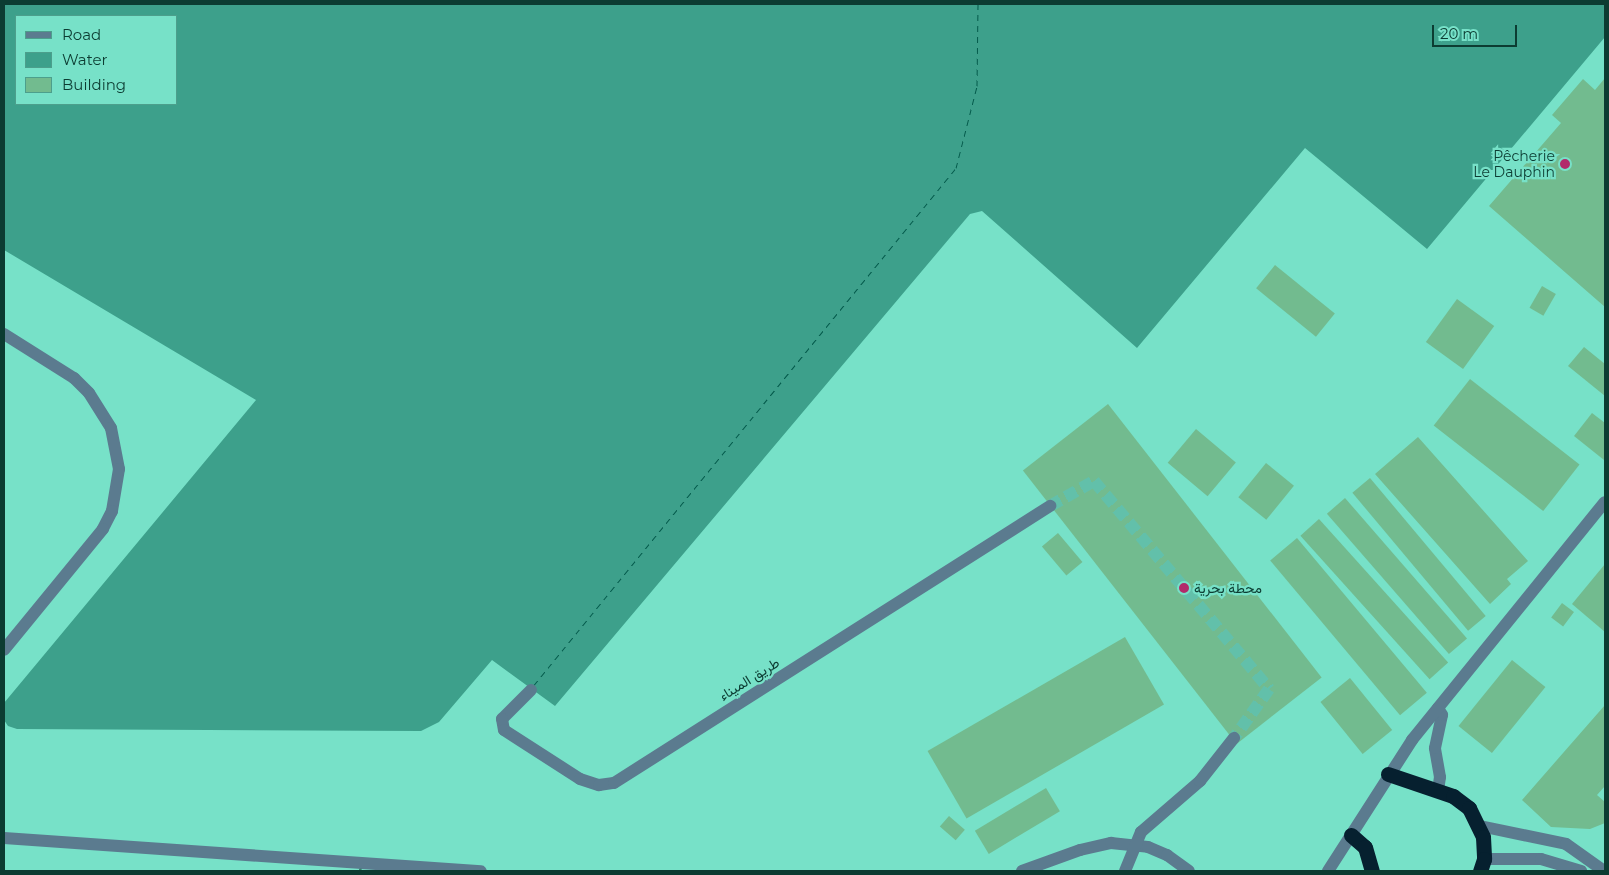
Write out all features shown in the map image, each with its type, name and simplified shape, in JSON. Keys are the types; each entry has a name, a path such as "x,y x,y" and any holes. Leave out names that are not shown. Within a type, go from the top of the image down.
{"highway":[{"path":"1388,774 1462,801 1480,826 1482,867"},
{"path":"1351,835 1365,847 1372,871"}],"street":[{"path":"4,334 74,378 89,393 111,428 119,469 112,511 103,530 4,650"},
{"path":"1328,871 1388,774 1438,708 1605,502"},
{"name":"طريق الميناء","path":"530,690 502,719 504,730 580,779 599,785 614,783 1050,506"},
{"path":"1438,708 1442,715 1434,748 1440,777 1438,791"},
{"path":"1125,871 1134,843 1149,823 1200,781 1234,738"},
{"path":"1480,826 1566,844 1604,871"},
{"path":"4,838 481,871"},
{"path":"1022,871 1095,845 1134,843 1166,855 1189,871"},
{"path":"1482,867 1541,859 1581,871"}],"water":[{"path":"4,4 1605,4 1605,37 1427,249 1305,148 1137,348 982,211 970,214 555,706 492,660 439,722 421,731 17,729 8,726 4,720 4,703 256,400 4,250"}],"building":[{"name":"Pêcherie Le Dauphin","path":"1605,78 1605,307 1489,206 1561,123 1552,115 1583,79 1595,90"},
{"path":"1275,265 1335,313 1316,337 1256,288"},
{"path":"1542,286 1556,294 1543,316 1530,308"},
{"path":"1457,299 1494,326 1463,369 1426,342"},
{"path":"1584,347 1605,364 1605,396 1568,366"},
{"path":"1470,379 1580,465 1543,511 1434,425"},
{"name":"محطة بحرية","path":"1108,404 1322,677 1237,744 1023,470"},
{"path":"1592,413 1605,423 1604,460 1574,436"},
{"path":"1196,429 1236,462 1208,496 1168,463"},
{"path":"1418,437 1528,561 1507,579 1511,584 1490,604 1375,474"},
{"path":"1266,463 1294,486 1266,520 1238,497"},
{"path":"1370,478 1486,616 1468,631 1352,493"},
{"path":"1345,498 1467,638 1449,654 1327,514"},
{"path":"1319,519 1448,662 1430,679 1300,536"},
{"path":"1058,533 1082,562 1066,576 1042,546"},
{"path":"1297,538 1427,693 1400,715 1270,560"},
{"path":"1605,564 1605,632 1572,604"},
{"path":"1562,603 1574,612 1563,626 1551,617"},
{"path":"1125,637 1164,705 967,819 928,751"},
{"path":"1512,660 1545,687 1492,753 1459,726"},
{"path":"1350,678 1392,730 1363,754 1320,702"},
{"path":"1605,705 1605,786 1597,795 1605,802 1605,823 1590,829 1551,827 1522,800"},
{"path":"1046,788 1060,811 989,854 975,831"},
{"path":"949,816 965,830 956,840 940,827"}],"ferry route":[{"path":"534,685 956,168 977,86 978,4"}],"tunnel":[{"path":"1050,506 1094,481 1269,689 1234,738"}],"place":[{"name":"Pêcherie Le Dauphin","path":"1565,164"},
{"name":"محطة بحرية","path":"1184,588"}]}
